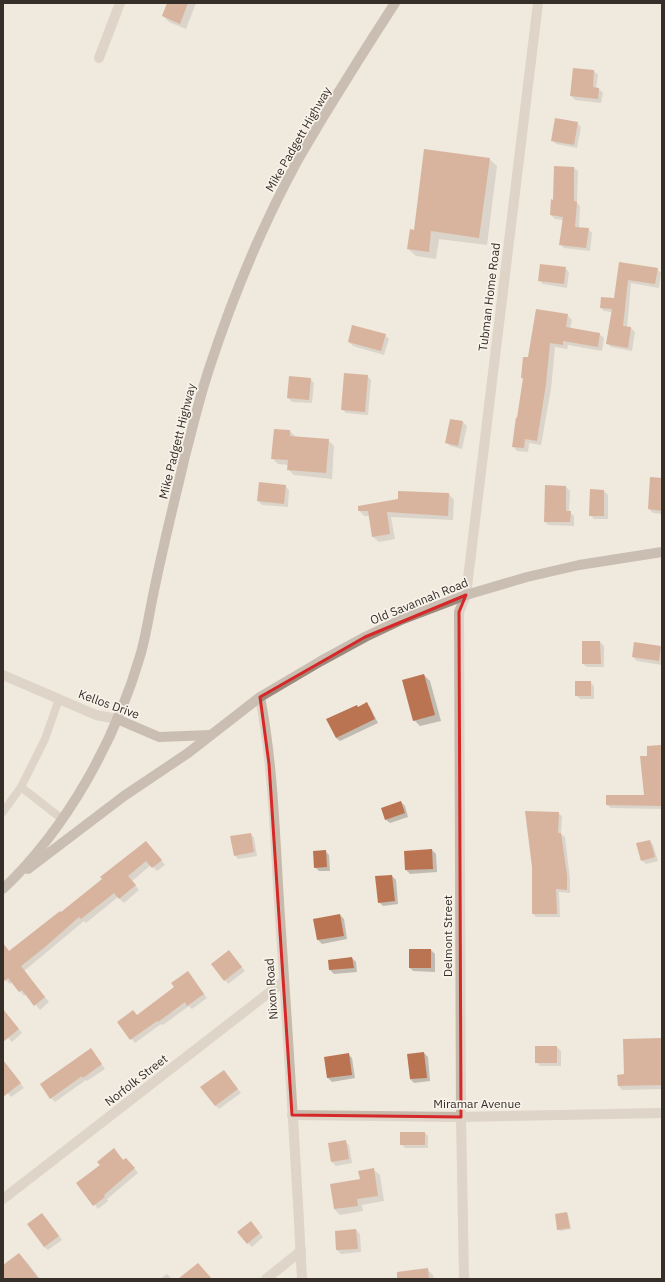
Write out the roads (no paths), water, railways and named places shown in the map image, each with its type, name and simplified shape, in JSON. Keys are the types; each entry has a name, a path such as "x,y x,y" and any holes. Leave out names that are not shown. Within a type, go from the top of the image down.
{"main road":[{"name":"Mike Padgett Highway","path":"5,887 34,855 62,819 101,756 117,720 141,652 177,490 209,368 235,296 263,229 293,169 395,3"},
{"name":"Old Savannah Road","path":"5,887 124,796 188,753 260,697 365,637 403,619 466,595 527,577 578,565 662,552"},
{"name":"Kellos Drive","path":"117,720 159,737 211,735"}],"street":[{"path":"99,58 120,3"},
{"name":"Tubman Home Road","path":"466,595 538,3"},
{"name":"Delmont Street","path":"464,1279 461,1117 459,612 466,595"},
{"name":"Kellos Drive","path":"3,675 96,715 117,720"},
{"name":"Nixon Road","path":"260,697 265,725 269,764 302,1279"},
{"name":"Norfolk Street","path":"4,1198 284,981"},
{"name":"Miramar Avenue","path":"292,1115 461,1117 662,1113"},
{"path":"266,1279 301,1251"}],"lane":[{"path":"3,812 21,787 45,740 59,700"},
{"path":"21,787 62,819"}]}
